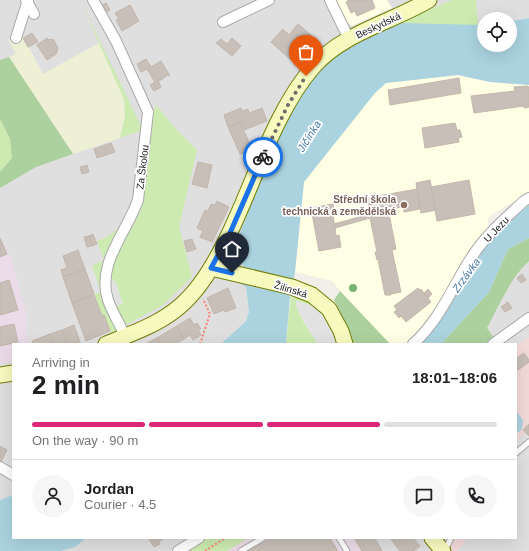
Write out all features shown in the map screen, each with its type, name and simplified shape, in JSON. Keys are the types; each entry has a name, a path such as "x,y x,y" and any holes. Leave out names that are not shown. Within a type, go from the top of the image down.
{"street":[{"path":"27,0 34,14"},
{"path":"15,34 27,0"},
{"name":"Za Školou","path":"93,0 116,41 148,112 138,200 134,213 108,262 104,281 108,300 125,336"},
{"path":"223,22 269,0"},
{"name":"Beskydská","path":"330,0 349,39"},
{"name":"Beskydská","path":"108,343 163,318 178,308 196,290 211,268 230,233 273,134 288,105 306,76 316,64 326,54 349,39 429,0"},
{"name":"U Jezu","path":"414,343 426,332 446,303 474,254 489,235 524,200 529,198"},
{"name":"Žilinská","path":"211,268 292,288 312,295 329,309 341,331 345,343"},
{"path":"494,343 529,318"},
{"path":"0,374 12,373"},
{"path":"0,467 12,474"},
{"path":"178,551 197,539"},
{"path":"433,539 445,548"}],"lane":[{"path":"517,452 529,442"},
{"path":"241,551 262,539"},
{"path":"340,539 347,551"},
{"path":"445,548 450,539"}],"path":[{"path":"196,290 204,300 210,314 200,343"},
{"path":"205,551 223,539"}],"shaded area":[{"path":"0,0 529,0 529,18 517,20 517,12 477,12 477,26 289,117 263,173 234,249 244,267 241,284 246,287 249,312 246,321 222,343 12,343 12,495 0,500 0,172 2,172 10,139 0,119"},
{"path":"336,0 387,0 392,8 352,26 348,23"},
{"path":"24,38 43,74 99,43 124,99 125,116 120,138 73,154 9,57 16,54 8,39"},
{"name":"Střední škola technická a zemědělská","path":"458,75 490,82 529,85 529,192 488,218 487,233 443,302 411,343 389,343 332,281 295,272 304,182 375,93 386,83"},
{"path":"0,238 12,260 26,312 26,331 30,343 12,343 12,362 0,364"},
{"path":"529,238 529,551 382,551 376,539 517,539 517,343 442,343 489,292"},
{"path":"92,266 101,292 94,294 85,269"},
{"path":"115,280 123,304 116,306 108,282"},
{"path":"296,301 313,306 314,304 330,322 338,343 317,343 296,306"},
{"path":"529,337 529,456 517,467 517,345"},
{"path":"526,433 529,436 529,456 517,467 517,440"},
{"path":"85,539 205,539 187,551 61,551 75,547"},
{"path":"205,539 376,539 382,551 187,551"},
{"path":"442,539 467,539 465,543 456,551 451,551"}],"green space":[{"path":"80,0 143,130 120,138 125,116 124,99"},
{"path":"452,0 476,0 477,26 399,23"},
{"path":"9,57 73,154 36,167 0,188 0,172 12,158 10,139 0,119 0,60"},
{"path":"156,105 175,128 197,150 179,227 192,277 163,305 111,333 104,315 102,316 85,269 104,260 97,241 108,236 117,229 131,211 139,215 151,120"},
{"path":"0,119 10,139 12,158 0,172"},
{"path":"529,238 529,261 516,276 487,328 496,341 493,343 442,343 489,292 508,249"},
{"path":"340,291 389,343 353,343 349,330 334,300"},
{"path":"291,293 314,304 313,306 297,301 297,306 301,317 317,343 286,343"},
{"path":"205,539 246,539 227,551 187,551"}],"water":[{"name":"Jičínka","path":"529,18 529,85 490,82 458,75 386,83 375,93 304,182 295,272 290,296 286,343 222,343 246,321 249,312 246,287 241,284 244,267 234,249 263,173 304,89 317,72 333,57 356,42 399,23 477,25 477,52 517,52 517,20"},
{"name":"Zrzávka","path":"529,205 529,238 508,249 489,292 442,343 418,343 490,237"},
{"path":"517,412 523,420 522,429 517,433"},
{"path":"12,495 12,539 85,539 75,547 61,551 0,551 0,500"}],"building":[{"path":"348,0 372,0 375,8 357,16 355,11 351,13 346,2"},
{"path":"106,3 110,10 105,13 101,6"},
{"path":"130,5 139,21 122,31 116,20 119,19 115,13"},
{"path":"298,24 312,36 291,60 271,42 283,29 289,35"},
{"path":"32,33 38,42 28,47 23,38"},
{"path":"47,38 49,40 54,40 58,48 56,54 47,60 37,45"},
{"path":"232,38 241,46 232,56 216,43 221,39 227,44"},
{"path":"146,59 151,67 161,61 170,76 168,75 158,81 161,87 154,91 150,85 155,82 147,69 141,72 137,64"},
{"path":"459,78 461,93 390,105 388,90"},
{"path":"528,86 529,107 524,108 524,106 474,113 471,96 515,91 514,87"},
{"path":"241,108 242,111 248,109 249,113 262,108 267,121 244,130 240,122 228,127 224,115"},
{"path":"240,122 252,149 240,154 228,127"},
{"path":"455,123 457,130 460,130 462,137 458,138 459,142 425,148 422,128"},
{"path":"111,143 115,152 97,158 94,149"},
{"path":"198,162 212,165 207,188 192,184"},
{"path":"87,165 89,172 82,174 80,167"},
{"path":"430,180 436,210 421,213 416,183"},
{"path":"469,180 475,214 437,221 431,187"},
{"path":"417,189 420,209 404,212 403,207 388,209 396,249 392,250 401,292 385,295 378,259 377,260 375,252 377,252 370,218 335,228 334,224 370,214 367,198"},
{"path":"217,201 229,207 212,242 200,237 203,231 197,228 205,210 208,211 211,204 215,205"},
{"path":"333,204 336,236 339,235 341,247 319,251 311,208"},
{"path":"93,234 97,244 92,246 89,236"},
{"path":"89,236 92,246 87,247 84,237"},
{"path":"0,238 7,254 0,257"},
{"path":"192,239 196,249 187,252 184,241"},
{"path":"78,250 85,269 63,277 61,270 67,268 63,256"},
{"path":"85,269 94,294 72,303 63,277"},
{"path":"522,274 526,280 521,283 517,278"},
{"path":"9,280 18,310 0,315 0,283"},
{"path":"228,288 236,308 225,312 224,310 214,314 207,298"},
{"path":"418,288 420,290 421,289 431,302 406,322 401,316 399,318 394,312 397,310 394,306"},
{"path":"428,289 432,294 428,298 424,293"},
{"path":"94,295 102,316 104,315 110,331 86,341 72,303"},
{"path":"508,302 512,308 505,312 501,307"},
{"path":"190,318 194,325 197,323 201,329 198,330 201,335 193,340 190,335 184,339 177,326"},
{"path":"14,324 18,342 0,346 0,327"},
{"path":"74,325 80,342 68,343 62,330"},
{"path":"177,326 184,339 177,343 160,343 157,338"},
{"path":"62,330 68,343 54,343 50,334"},
{"path":"50,334 54,343 33,343 32,341"},
{"path":"157,338 160,343 147,343"},
{"path":"524,353 529,362 518,370 517,358"},
{"path":"529,424 529,436 523,430"},
{"path":"0,446 7,450 1,462 0,462"},
{"path":"149,539 163,539 159,542 160,544 154,547"},
{"path":"269,539 331,539 338,551 248,551"},
{"path":"355,539 376,539 382,551 362,551"},
{"path":"391,539 406,539 396,546"},
{"path":"406,539 414,539 420,546 414,551 400,551 396,546"}],"way so far":[{"path":"263,157 288,105 306,76"}],"place":[{"name":"Střední škola technická a zemědělská","path":"404,205"}],"route":[{"path":"232,273 211,268 230,233 263,157"}]}
